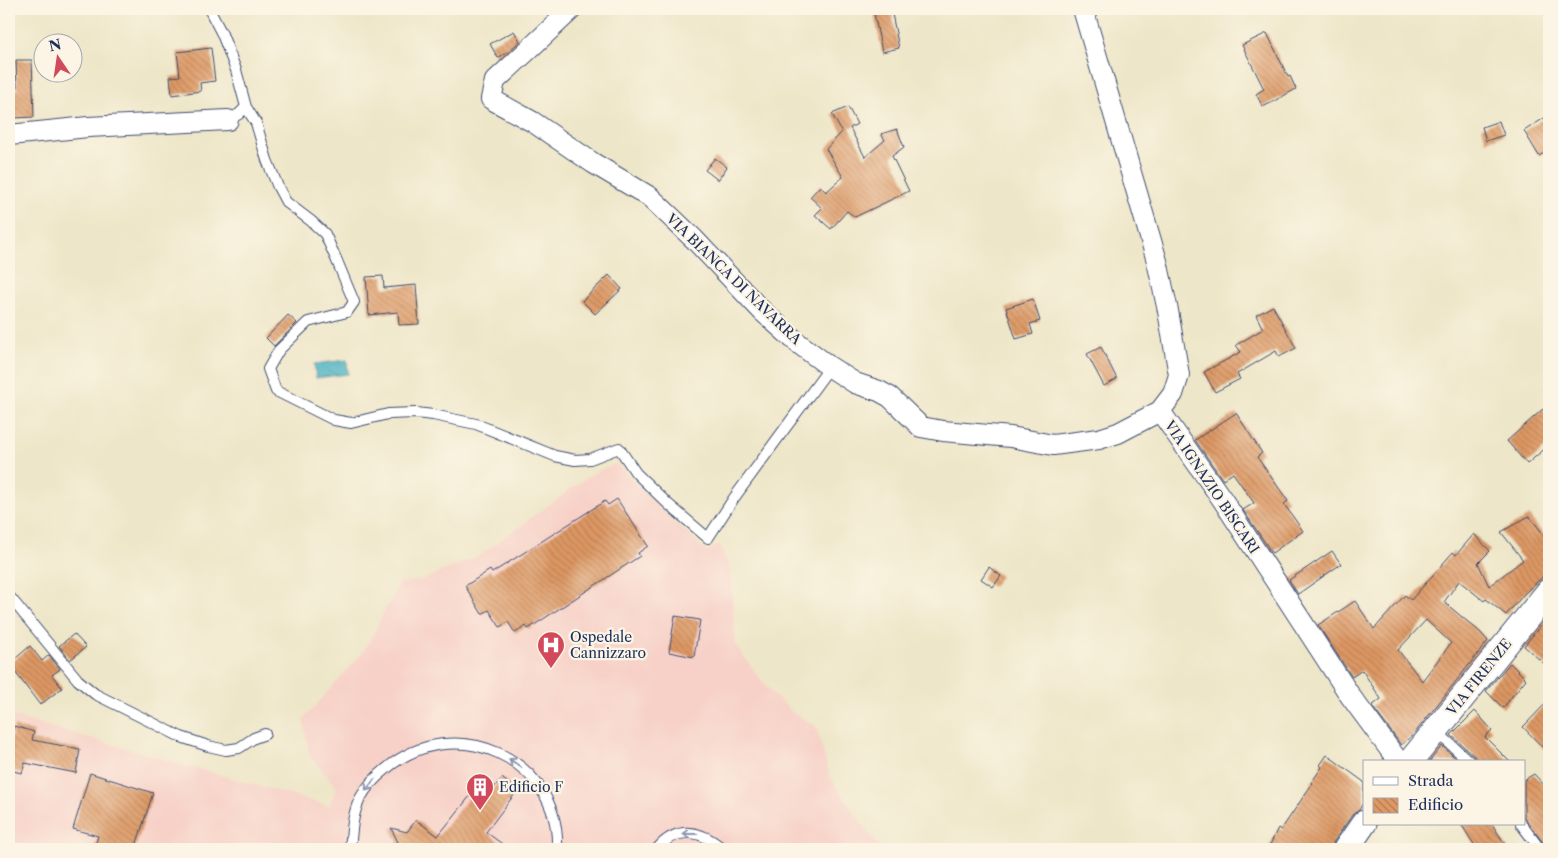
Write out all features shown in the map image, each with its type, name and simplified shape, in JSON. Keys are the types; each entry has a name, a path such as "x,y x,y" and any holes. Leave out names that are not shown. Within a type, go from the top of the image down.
{"street":[{"name":"VIA BIANCA DI NAVARRA","path":"572,9 495,81 491,99 559,138 593,163 650,197 694,239 762,311 830,368 855,383 890,397 921,427 943,431 1011,437 1053,446 1100,439 1118,433 1160,411"},
{"name":"VIA IGNAZIO BISCARI","path":"1083,9 1157,262 1168,311 1179,375 1173,394 1160,411 1222,499 1351,697 1398,760"},
{"path":"9,135 88,127 228,120"},
{"name":"VIA FIRENZE","path":"1412,760 1549,592"},
{"path":"1346,849 1363,824"}],"lane":[{"path":"209,9 222,34 236,70 246,107 256,123 267,160 286,202 311,221 324,234 338,261 354,302 348,312 308,322 279,350 268,368 276,391 334,420 351,423 388,414 416,413 433,415 476,424 555,456 575,460 590,459 619,448 636,473 668,504 708,538 734,498 830,368"},
{"path":"228,120 239,114 246,107"},
{"path":"9,596 78,680 95,694 181,737 208,746 226,750 239,748 254,738 265,734"},
{"path":"1435,730 1468,760"},
{"path":"350,849 354,812 361,796 374,778 403,757 435,744 449,742 472,745 495,752 515,762 526,772 540,786 547,799 557,829 557,849"},
{"path":"1522,826 1540,849"},
{"path":"657,849 669,838 678,834 697,833 714,841 724,849"}],"shaded area":[{"name":"Ospedale Cannizzaro","path":"617,463 660,508 707,551 720,544 730,571 736,646 766,686 792,712 816,726 830,777 880,849 9,849 9,715 329,806 337,788 310,756 303,720 363,652 399,584 421,580 479,556 583,480"}],"water":[{"path":"347,360 348,374 316,378 314,364"}],"building":[{"path":"891,9 899,48 882,52 874,13"},
{"path":"514,31 520,41 498,58 490,44"},
{"path":"1267,33 1288,77 1290,76 1296,89 1263,107 1256,94 1264,89 1242,45"},
{"path":"211,48 215,81 200,83 201,91 172,95 170,77 180,76 177,52"},
{"path":"16,60 32,60 34,117 13,118 12,90 17,90"},
{"path":"848,107 857,124 850,128 865,157 885,140 881,134 897,129 904,147 892,156 909,191 855,217 847,211 831,229 815,215 822,208 810,197 820,186 826,192 843,177 826,149 842,132 832,114"},
{"path":"1549,115 1549,150 1539,156 1524,131"},
{"path":"1499,121 1504,135 1486,141 1482,127"},
{"path":"715,158 727,167 718,180 705,170"},
{"path":"609,275 622,289 595,314 582,301"},
{"path":"383,276 384,288 416,285 419,324 399,325 398,312 369,315 366,277"},
{"path":"1033,299 1040,321 1030,324 1033,334 1016,339 1006,308"},
{"path":"1273,306 1296,348 1279,357 1276,351 1237,374 1240,379 1215,392 1204,372 1241,352 1236,345 1263,329 1256,315"},
{"path":"288,315 297,323 274,346 266,338"},
{"path":"1101,347 1117,379 1104,386 1087,354"},
{"path":"1543,409 1549,416 1549,445 1527,464 1507,441"},
{"path":"1236,413 1262,453 1257,457 1288,501 1284,504 1303,531 1272,553 1243,510 1254,503 1233,473 1223,480 1195,440"},
{"path":"617,499 648,546 638,553 640,556 528,629 526,626 515,633 508,622 500,627 489,610 482,614 465,586 490,570 492,573 605,501 608,505"},
{"path":"1529,516 1549,541 1549,571 1525,593 1506,615 1486,599 1484,601 1459,581 1444,602 1488,641 1414,734 1401,745 1372,706 1381,699 1362,670 1352,677 1318,625 1355,601 1374,629 1405,595 1411,600 1453,552 1456,555 1474,534 1490,551 1478,563 1489,586 1523,560 1501,532","holes":["1426,620 1451,643 1422,681 1398,650"]},
{"path":"1332,551 1341,564 1298,594 1289,580"},
{"path":"989,567 1001,576 993,587 981,579"},
{"path":"1549,615 1549,668 1524,646"},
{"path":"675,616 700,620 694,657 669,652"},
{"path":"74,634 86,647 70,660 59,646"},
{"path":"30,646 42,661 49,655 60,669 52,675 62,688 40,705 9,664"},
{"path":"1510,663 1526,679 1503,708 1486,691"},
{"path":"1549,700 1549,754 1523,727"},
{"path":"1475,711 1492,730 1485,737 1508,760 1476,760 1451,735"},
{"path":"14,726 34,732 32,740 80,749 76,773 25,763 22,773 9,770 9,746"},
{"path":"1442,746 1458,760 1431,760"},
{"path":"1327,755 1363,781 1363,804 1359,810 1352,815 1334,841 1332,849 1268,849 1278,828 1281,830 1312,784 1322,767 1320,765"},
{"path":"90,773 153,793 135,849 94,849 98,836 73,829"},
{"path":"1534,774 1549,790 1549,849 1547,849 1526,821 1526,779"},
{"name":"Edificio F","path":"502,778 517,791 486,832 509,849 392,849 398,842 391,828 407,832 416,820 438,836 482,781 492,790"},
{"path":"1462,826 1493,826 1508,849 1477,849"}],"place":[{"name":"Ospedale Cannizzaro","path":"551,669"},
{"name":"Edificio F","path":"480,811"}]}
